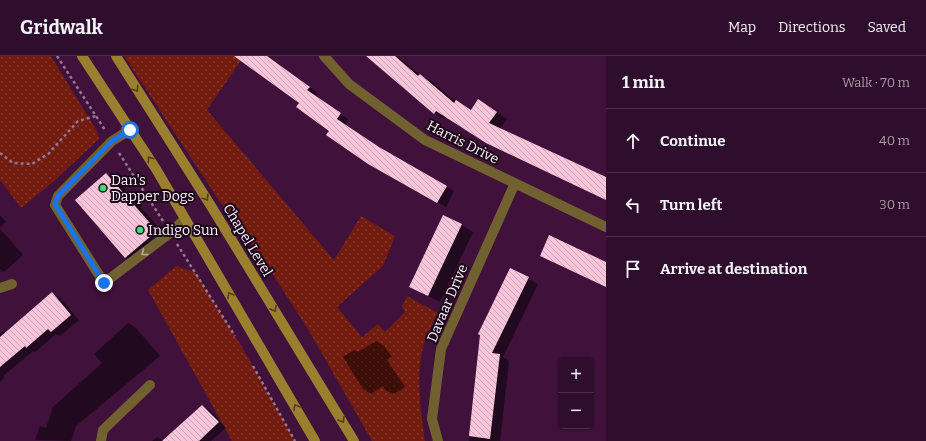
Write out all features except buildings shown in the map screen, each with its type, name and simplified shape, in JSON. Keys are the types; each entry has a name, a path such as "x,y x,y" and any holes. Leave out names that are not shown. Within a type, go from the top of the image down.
{"main road":[{"path":"82,56 156,169 315,441"},
{"name":"Chapel Level","path":"116,56 211,206 354,441"}],"street":[{"name":"Harris Drive","path":"324,56 349,84 425,140 606,227"},
{"path":"130,130 112,141 58,196 55,204 104,283 170,233 185,219"},
{"name":"Davaar Drive","path":"438,441 432,418 441,349 515,183"},
{"path":"0,288 12,284"},
{"path":"101,441 103,430 150,385"}],"path":[{"path":"0,153 13,163 32,164 48,154 78,121 96,116"}],"shaded area":[{"path":"0,56 51,56 97,131 99,139 53,182 21,208 0,180"},
{"path":"124,56 244,56 207,110 334,260 361,216 395,236 383,266 337,307 362,337 378,324 385,332 405,312 402,306 407,296 438,313 425,340 421,355 419,380 425,441 372,441 309,331 272,273 218,199"},
{"path":"176,266 195,272 242,347 295,441 232,441 148,290"}],"place":[{"name":"Dan's Dapper Dogs","path":"103,188"},
{"name":"Indigo Sun","path":"140,230"}],"route":[{"path":"104,283 55,204 58,196 112,141 130,130"}]}
